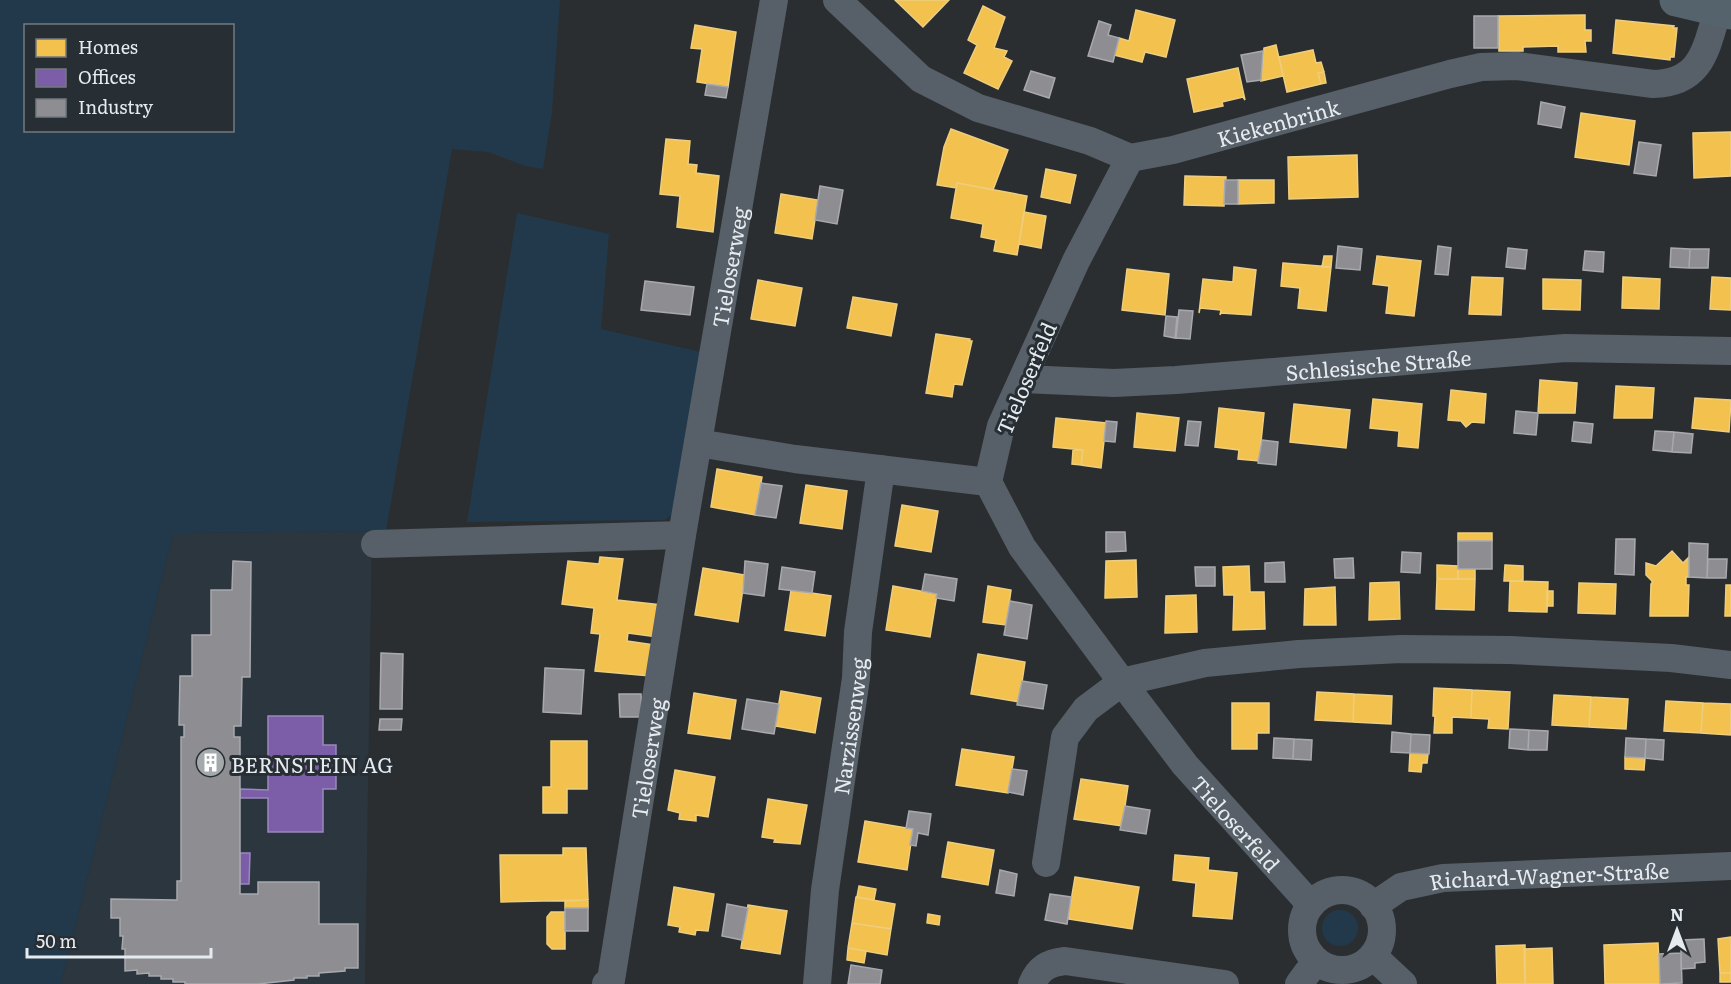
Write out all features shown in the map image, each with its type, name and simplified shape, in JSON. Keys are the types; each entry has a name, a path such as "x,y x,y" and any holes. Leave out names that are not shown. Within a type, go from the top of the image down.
{"main road":[{"path":"1676,0 1724,11"}],"street":[{"name":"Tieloserweg","path":"608,982 774,0"},
{"path":"837,0 921,79 978,108 1090,141 1130,158"},
{"name":"Kiekenbrink","path":"1130,158 1173,150 1481,67 1517,66 1653,84 1670,83 1683,78 1696,67 1724,11"},
{"name":"Tieloserfeld","path":"1130,158 1076,261 1001,426 988,482 1022,547 1185,765 1311,905"},
{"name":"Schlesische Straße","path":"1023,379 1114,384 1565,348 1731,351"},
{"path":"698,443 795,459 988,482"},
{"name":"Narzissenweg","path":"817,984 825,890 856,678 858,632 881,469"},
{"path":"375,544 682,535"},
{"path":"1046,863 1065,737 1086,709 1122,682 1205,663 1299,654 1401,649 1510,650 1671,658 1731,665"},
{"name":"Richard-Wagner-Straße","path":"1373,906 1401,887 1443,878 1731,866"},
{"path":"1335,891 1349,891 1363,896 1373,906 1380,917 1382,931 1373,956 1363,964 1352,969 1327,968 1316,961 1306,949 1302,934 1304,919 1311,905 1322,896 1335,891"},
{"path":"1373,956 1403,984"},
{"path":"1032,984 1044,966 1065,961 1225,984"},
{"path":"1299,984 1316,961"}],"shaded area":[{"path":"0,0 560,0 552,112 543,169 525,166 488,152 452,149 386,531 173,533 61,984 0,984"},
{"path":"517,213 609,234 601,329 705,353 676,511 665,520 467,522"},
{"path":"372,531 365,984 61,984 173,533"},
{"path":"1340,910 1353,915 1358,928 1353,941 1340,946 1327,941 1322,928 1327,915"}],"building: Homes":[{"path":"895,0 949,0 923,27"},
{"path":"983,6 1005,17 994,48 1007,51 1004,57 1012,61 998,89 964,73 977,45 968,40"},
{"path":"1136,10 1175,20 1166,57 1145,52 1142,62 1114,55 1119,38 1129,41"},
{"path":"1585,15 1585,30 1591,30 1591,41 1585,41 1586,52 1558,52 1558,46 1523,47 1523,51 1499,51 1498,16"},
{"path":"1616,20 1674,26 1673,28 1677,28 1674,57 1670,57 1670,60 1613,53"},
{"path":"695,25 736,32 728,87 697,82 702,49 691,48"},
{"path":"1276,45 1283,76 1261,81 1264,48"},
{"path":"1313,50 1316,63 1321,62 1324,72 1318,73 1321,84 1287,92 1279,57"},
{"path":"1238,68 1245,100 1243,97 1222,102 1223,106 1194,112 1187,79"},
{"path":"1324,72 1326,83 1321,84 1318,73"},
{"path":"1581,113 1635,121 1629,165 1575,157"},
{"path":"951,129 1008,150 993,190 957,183 956,188 937,185 944,147"},
{"path":"1731,132 1731,176 1694,178 1693,133"},
{"path":"666,139 690,141 688,164 697,165 696,173 719,176 713,232 677,227 680,196 660,194"},
{"path":"1357,155 1358,197 1289,199 1288,157"},
{"path":"1046,169 1076,175 1070,203 1041,197"},
{"path":"1185,176 1226,177 1224,206 1184,205"},
{"path":"1238,180 1274,180 1274,203 1238,204"},
{"path":"957,183 1027,196 1017,255 994,251 996,240 981,237 983,224 951,218"},
{"path":"781,194 818,200 812,239 775,233"},
{"path":"1024,212 1046,216 1041,248 1019,244"},
{"path":"1324,256 1332,256 1331,267 1322,267"},
{"path":"1377,256 1421,261 1414,316 1386,313 1389,286 1373,284"},
{"path":"1283,263 1331,267 1326,311 1298,308 1300,288 1281,286"},
{"path":"1234,267 1256,270 1251,315 1221,313 1220,315 1221,310 1200,308 1199,313 1203,279 1233,282"},
{"path":"1127,269 1169,274 1165,315 1122,310"},
{"path":"1472,277 1503,278 1501,315 1469,314"},
{"path":"1623,277 1660,279 1659,309 1622,308"},
{"path":"1712,277 1731,278 1731,310 1710,309"},
{"path":"1543,279 1581,280 1580,310 1543,309"},
{"path":"758,280 802,288 795,326 751,319"},
{"path":"853,297 897,304 891,336 847,328"},
{"path":"936,334 972,341 962,385 954,384 952,397 926,393"},
{"path":"1540,380 1577,383 1575,413 1538,413"},
{"path":"1616,386 1654,388 1652,418 1614,418"},
{"path":"1451,390 1486,394 1484,423 1472,422 1466,427 1461,421 1448,420"},
{"path":"1695,398 1731,400 1729,432 1692,428"},
{"path":"1373,399 1422,404 1418,448 1398,446 1399,431 1370,428"},
{"path":"1294,404 1350,410 1346,448 1290,442"},
{"path":"1219,408 1264,413 1259,461 1238,459 1239,450 1215,447"},
{"path":"1137,413 1179,418 1175,451 1134,447"},
{"path":"1056,418 1106,423 1101,468 1081,465 1083,450 1053,447"},
{"path":"1073,450 1083,450 1081,465 1072,464"},
{"path":"717,469 762,477 755,515 711,507"},
{"path":"806,485 847,491 842,529 800,523"},
{"path":"902,505 938,511 931,552 895,546"},
{"path":"1458,533 1492,533 1492,541 1458,541"},
{"path":"1672,551 1683,563 1689,557 1689,577 1686,577 1686,585 1689,585 1688,616 1650,616 1652,581 1646,575 1646,563 1656,566"},
{"path":"600,557 623,559 617,600 662,605 657,637 628,633 627,641 654,645 650,676 595,671 600,634 591,633 594,608 562,604 568,561 599,564"},
{"path":"1136,560 1137,597 1105,598 1106,561"},
{"path":"1437,565 1458,566 1458,579 1437,579"},
{"path":"1505,565 1523,566 1523,581 1504,581"},
{"path":"1249,566 1250,592 1264,592 1265,629 1233,630 1234,595 1224,595 1223,567"},
{"path":"703,568 745,575 738,622 695,615"},
{"path":"1458,569 1475,569 1475,579 1458,579"},
{"path":"1437,579 1475,579 1474,610 1436,609"},
{"path":"1510,581 1548,582 1547,612 1509,611"},
{"path":"1399,582 1400,619 1369,620 1370,583"},
{"path":"1579,583 1616,584 1615,614 1578,613"},
{"path":"1726,585 1731,585 1731,616 1725,616"},
{"path":"893,586 937,594 930,637 886,630"},
{"path":"988,586 1011,590 1006,625 983,622"},
{"path":"1335,587 1336,625 1304,625 1305,589"},
{"path":"791,590 831,596 825,636 785,630"},
{"path":"1547,591 1553,591 1553,606 1547,606"},
{"path":"1196,595 1197,632 1165,633 1166,596"},
{"path":"978,654 1025,662 1019,702 971,694"},
{"path":"1434,688 1472,690 1471,718 1452,717 1452,733 1434,733"},
{"path":"1472,690 1510,692 1508,729 1488,728 1489,719 1471,718"},
{"path":"781,691 821,698 815,733 775,726"},
{"path":"1317,692 1354,694 1353,722 1315,720"},
{"path":"694,693 736,700 730,739 688,733"},
{"path":"1354,694 1392,696 1391,724 1353,722"},
{"path":"1554,695 1591,697 1589,727 1552,725"},
{"path":"1591,697 1628,699 1626,729 1589,727"},
{"path":"1666,701 1703,703 1701,733 1664,731"},
{"path":"1232,703 1269,703 1269,733 1257,733 1257,749 1232,749"},
{"path":"1703,703 1731,704 1731,735 1701,733"},
{"path":"551,741 587,741 587,789 567,789 567,813 543,813 543,787 551,787"},
{"path":"962,749 1014,757 1008,793 956,785"},
{"path":"1410,753 1428,754 1427,763 1422,763 1421,772 1409,771"},
{"path":"1625,757 1645,758 1644,770 1625,769"},
{"path":"675,770 715,777 708,817 696,815 696,821 679,819 680,813 668,810"},
{"path":"1081,779 1128,786 1122,826 1074,819"},
{"path":"768,799 807,805 800,844 774,842 775,839 762,837"},
{"path":"865,821 913,829 907,870 858,862"},
{"path":"948,842 994,850 988,885 942,877"},
{"path":"563,848 586,848 588,900 501,902 500,855 563,855"},
{"path":"1175,855 1209,858 1208,870 1237,873 1232,919 1193,916 1196,883 1173,880"},
{"path":"1075,877 1139,887 1132,929 1068,919"},
{"path":"859,886 876,889 874,900 857,897"},
{"path":"674,887 714,894 708,931 696,930 695,935 679,932 680,927 668,925"},
{"path":"856,897 895,904 891,929 852,923"},
{"path":"588,900 588,908 565,908 565,901"},
{"path":"748,905 787,911 780,954 741,948"},
{"path":"551,912 565,912 565,949 552,949 547,944 547,917"},
{"path":"928,914 940,916 939,925 927,923"},
{"path":"852,923 891,929 887,955 848,948"},
{"path":"1731,937 1731,973 1720,973 1718,939"},
{"path":"1658,943 1660,984 1605,984 1604,945"},
{"path":"1525,945 1525,984 1497,984 1496,946"},
{"path":"848,948 866,951 864,963 847,960"},
{"path":"1552,948 1553,984 1525,984 1524,949"},
{"path":"1720,973 1731,973 1731,982 1720,982"}],"building: Offices":[{"path":"268,716 323,716 323,745 336,745 336,789 323,789 323,832 268,832 268,798 240,798 240,789 268,790"},
{"path":"240,853 250,853 249,884 240,884"}],"building: Industry":[{"path":"1474,16 1498,16 1498,48 1474,48"},
{"path":"1099,21 1111,25 1108,35 1119,38 1113,62 1088,56"},
{"path":"1263,51 1261,80 1247,82 1241,55"},
{"path":"1031,71 1055,78 1049,98 1024,90"},
{"path":"707,84 728,87 726,98 705,95"},
{"path":"1541,102 1565,107 1561,128 1538,124"},
{"path":"1639,142 1661,145 1656,176 1634,173"},
{"path":"1225,180 1238,180 1238,204 1224,204"},
{"path":"820,186 843,190 837,224 815,220"},
{"path":"1338,246 1362,249 1360,270 1336,268"},
{"path":"1438,246 1451,248 1448,275 1435,274"},
{"path":"1508,248 1527,250 1525,269 1506,267"},
{"path":"1671,248 1690,249 1689,268 1670,267"},
{"path":"1690,249 1709,249 1708,268 1689,268"},
{"path":"1585,251 1604,252 1603,272 1583,270"},
{"path":"645,281 694,287 690,315 641,310"},
{"path":"1179,310 1193,311 1190,339 1176,338"},
{"path":"1166,316 1177,317 1175,338 1164,336"},
{"path":"1516,411 1538,413 1536,435 1514,433"},
{"path":"1106,421 1117,422 1115,442 1104,441"},
{"path":"1188,421 1201,422 1198,446 1185,445"},
{"path":"1574,422 1593,424 1591,443 1572,441"},
{"path":"1655,431 1674,432 1672,452 1653,450"},
{"path":"1674,432 1693,434 1691,453 1672,452"},
{"path":"1262,440 1278,442 1276,465 1258,463"},
{"path":"761,483 782,486 776,518 755,515"},
{"path":"1106,532 1125,532 1126,551 1106,552"},
{"path":"1616,539 1635,539 1634,575 1615,574"},
{"path":"1458,541 1492,541 1492,569 1458,569"},
{"path":"1689,543 1708,544 1707,578 1689,577"},
{"path":"1402,552 1421,553 1420,573 1401,572"},
{"path":"1353,558 1354,578 1335,578 1334,559"},
{"path":"1708,559 1727,559 1726,578 1707,578"},
{"name":"BERNSTEIN AG","path":"233,561 251,562 250,677 242,677 241,726 234,726 234,737 240,737 240,894 258,894 258,882 319,882 319,924 358,924 358,968 345,968 345,971 319,973 319,976 258,984 185,984 185,982 173,982 173,979 161,979 161,976 149,976 149,973 137,974 137,970 125,971 125,949 122,949 123,936 120,936 120,918 111,918 111,899 177,900 177,881 181,881 181,737 184,737 184,725 179,725 180,676 192,676 192,635 211,635 211,590 232,590"},
{"path":"745,561 768,564 764,596 743,593"},
{"path":"1284,562 1285,582 1265,582 1265,563"},
{"path":"782,567 815,572 812,593 779,589"},
{"path":"1195,567 1215,567 1215,586 1196,586"},
{"path":"925,574 957,579 954,601 936,598 937,594 922,591"},
{"path":"1010,601 1032,605 1027,639 1004,635"},
{"path":"381,653 403,654 402,709 380,709"},
{"path":"545,668 584,670 581,714 543,712"},
{"path":"1022,681 1047,685 1043,709 1017,705"},
{"path":"619,694 641,694 642,717 620,717"},
{"path":"747,699 779,704 774,734 742,729"},
{"path":"380,719 402,719 401,730 379,730"},
{"path":"1510,729 1529,730 1528,750 1509,748"},
{"path":"1529,730 1548,731 1547,750 1528,750"},
{"path":"1392,732 1411,734 1410,753 1391,752"},
{"path":"1411,734 1430,735 1429,754 1410,753"},
{"path":"1274,738 1294,739 1293,759 1273,758"},
{"path":"1626,738 1646,739 1645,758 1625,757"},
{"path":"1294,739 1312,740 1311,760 1293,759"},
{"path":"1646,739 1664,740 1663,760 1645,758"},
{"path":"1012,769 1027,771 1023,795 1008,792"},
{"path":"1125,806 1150,810 1146,834 1120,830"},
{"path":"909,811 931,814 928,835 918,833 916,846 910,845 913,829 906,828"},
{"path":"1000,870 1017,874 1014,896 996,893"},
{"path":"1050,894 1071,897 1067,924 1045,920"},
{"path":"727,904 748,908 742,940 722,936"},
{"path":"565,908 588,908 588,931 565,931"},
{"path":"1704,939 1705,962 1695,963 1695,968 1681,969 1681,940"},
{"path":"1681,953 1682,983 1660,984 1659,954"},
{"path":"851,965 882,970 880,984 848,984"}],"place":[{"name":"BERNSTEIN AG","path":"210,763"}]}
